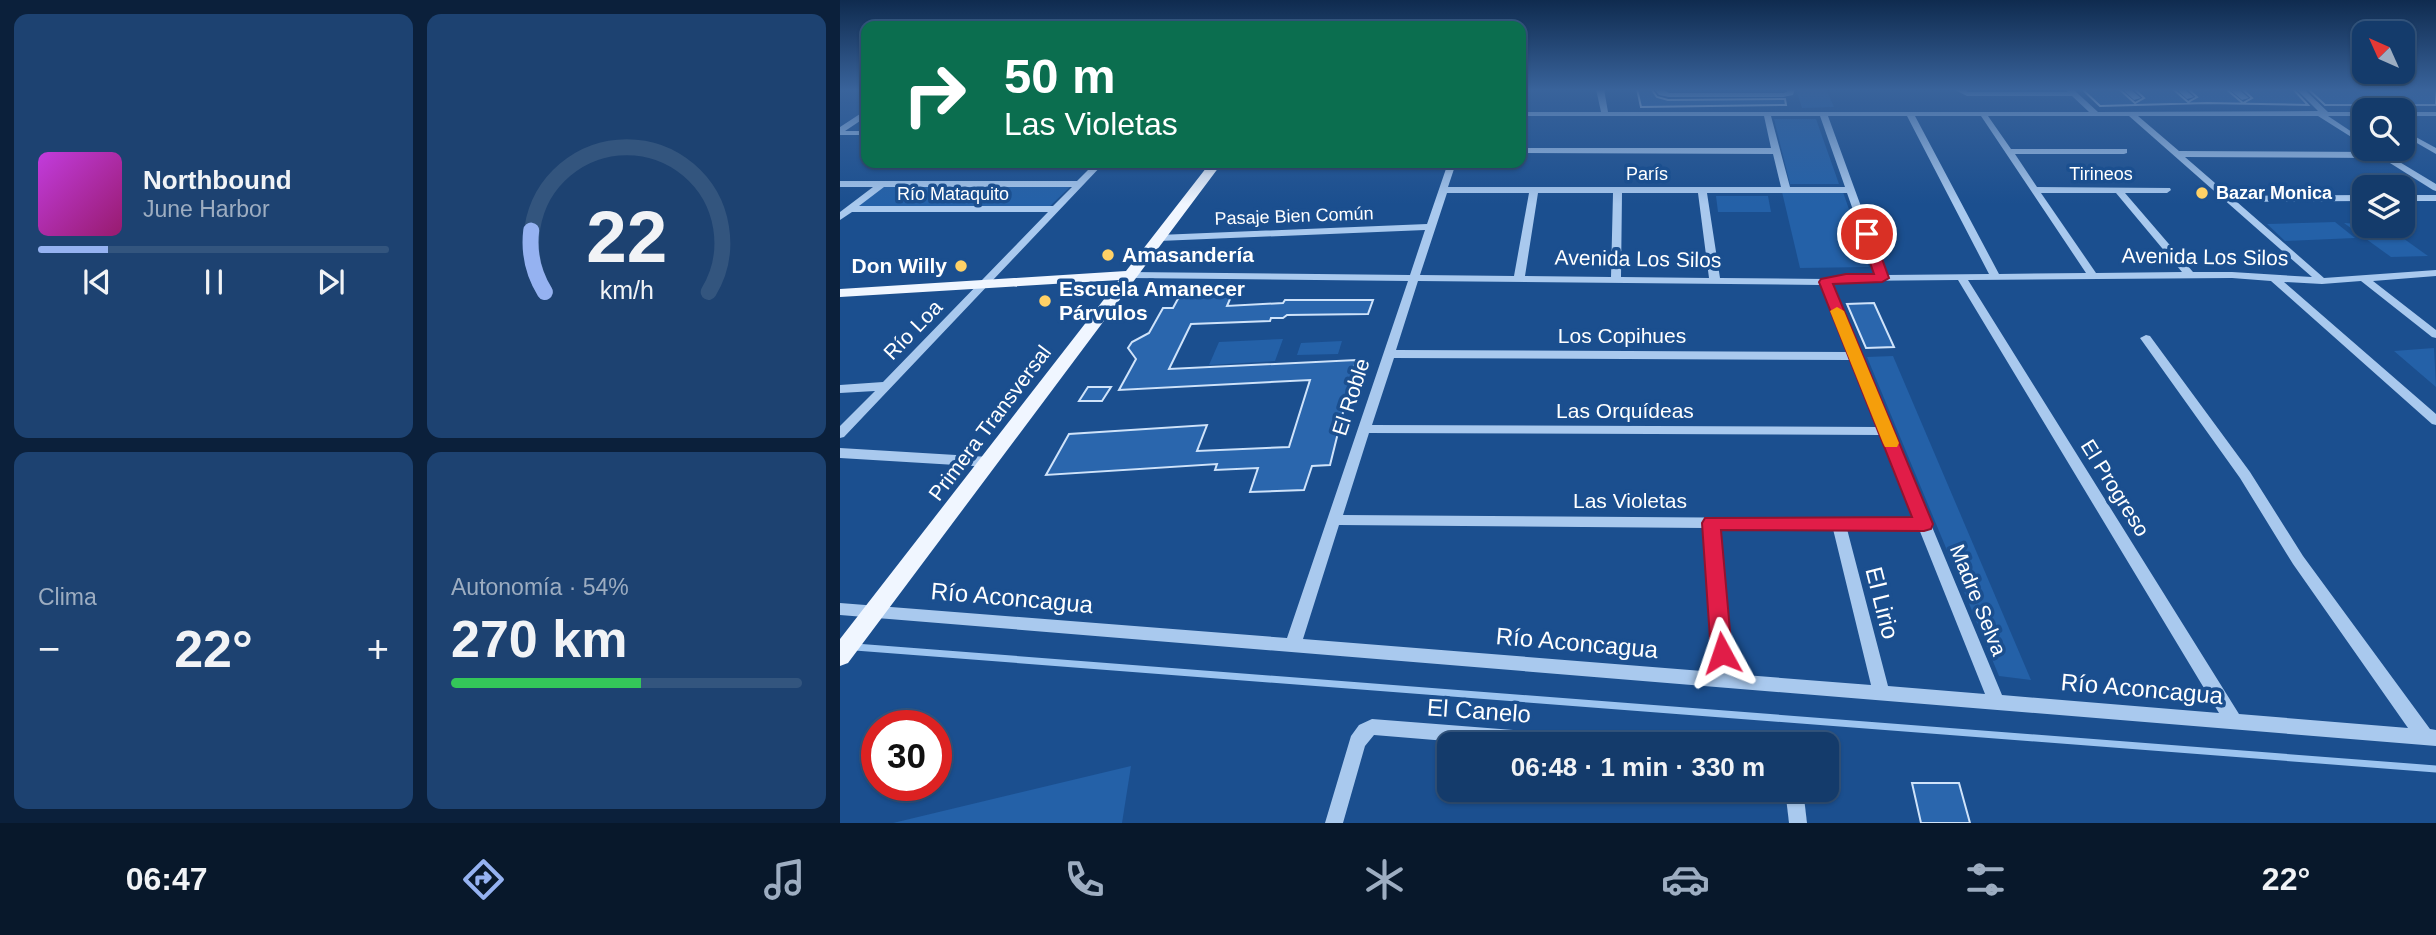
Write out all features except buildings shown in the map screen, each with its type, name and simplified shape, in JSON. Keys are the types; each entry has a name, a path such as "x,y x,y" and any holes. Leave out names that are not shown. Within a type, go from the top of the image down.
{"main road":[{"name":"Primera Transversal","path":"840,656 1212,168"},
{"name":"Avenida Los Silos","path":"840,293 1131,275"}],"street":[{"path":"1770,127 1786,190"},
{"path":"1829,127 1882,278"},
{"path":"1917,127 1996,276"},
{"path":"1992,127 2093,276"},
{"path":"2146,127 2322,281"},
{"path":"840,132 861,134"},
{"path":"2415,139 2436,151"},
{"path":"1526,151 1776,151"},
{"path":"2009,152 2124,151"},
{"path":"2177,154 2352,155"},
{"path":"2393,161 2436,188"},
{"name":"Río Loa","path":"840,434 1095,168"},
{"name":"El Roble","path":"1293,645 1450,168"},
{"path":"840,184 1080,184"},
{"path":"840,217 882,184"},
{"name":"París","path":"1443,190 1851,190"},
{"path":"1519,279 1534,190"},
{"path":"1616,280 1618,190"},
{"path":"1702,190 1715,281"},
{"name":"Tirineos","path":"2035,190 2167,190"},
{"path":"2119,190 2191,276"},
{"path":"2227,199 2352,198"},
{"path":"2415,198 2436,198"},
{"name":"Río Mataquito","path":"850,209 1056,209"},
{"name":"Pasaje Bien Común","path":"1159,238 1431,227"},
{"name":"Avenida Los Silos","path":"1131,275 1825,282 1846,278 1996,276 2191,276 2322,281 2436,273"},
{"name":"El Progreso","path":"1961,277 2234,722"},
{"path":"2274,278 2436,421"},
{"path":"2363,278 2436,335"},
{"name":"Madre Selva","path":"1825,282 1996,701"},
{"path":"2146,338 2245,475 2298,560 2430,738"},
{"name":"Los Copihues","path":"1389,354 1856,356"},
{"path":"840,389 886,386"},
{"name":"Las Orquídeas","path":"1365,429 1886,431"},
{"path":"840,453 989,462"},
{"name":"Las Violetas","path":"1335,520 1924,524"},
{"path":"1711,523 1724,680"},
{"name":"El Lirio","path":"1839,524 1881,692"},
{"name":"Río Aconcagua","path":"840,609 2430,738"},
{"name":"El Canelo","path":"1334,823 1357,742 1365,731 1378,727 1441,732"},
{"path":"1796,802 1798,823"}],"shaded area":[{"path":"1776,127 1819,127 1839,184 1790,184"},
{"path":"1070,187 1049,207 862,208 859,205 880,188"},
{"path":"1782,192 1843,192 1869,267 1800,268"},
{"path":"1716,196 1768,196 1771,212 1718,212"},
{"path":"2335,222 2355,238 2285,241 2267,224"},
{"path":"2365,238 2403,238 2428,256 2391,257"},
{"path":"1283,339 1275,361 1209,365 1219,342"},
{"path":"1342,341 1338,354 1297,355 1301,343"},
{"path":"2434,348 2436,387 2394,351"},
{"path":"1893,356 2031,680 1999,676 1867,357"},
{"path":"1131,766 1122,823 893,823"}],"waterway":[{"path":"855,647 2436,769"}],"slow traffic":[{"path":"1837,311 1891,443"}],"place":[{"name":"Bazar Monica","path":"2202,193"},
{"name":"Amasandería","path":"1108,255"},
{"name":"Don Willy","path":"961,266"},
{"name":"Escuela Amanecer Párvulos","path":"1045,301"}],"route":[{"path":"1722,653 1711,523 1924,524 1825,282 1846,278 1882,278 1867,234"}]}
